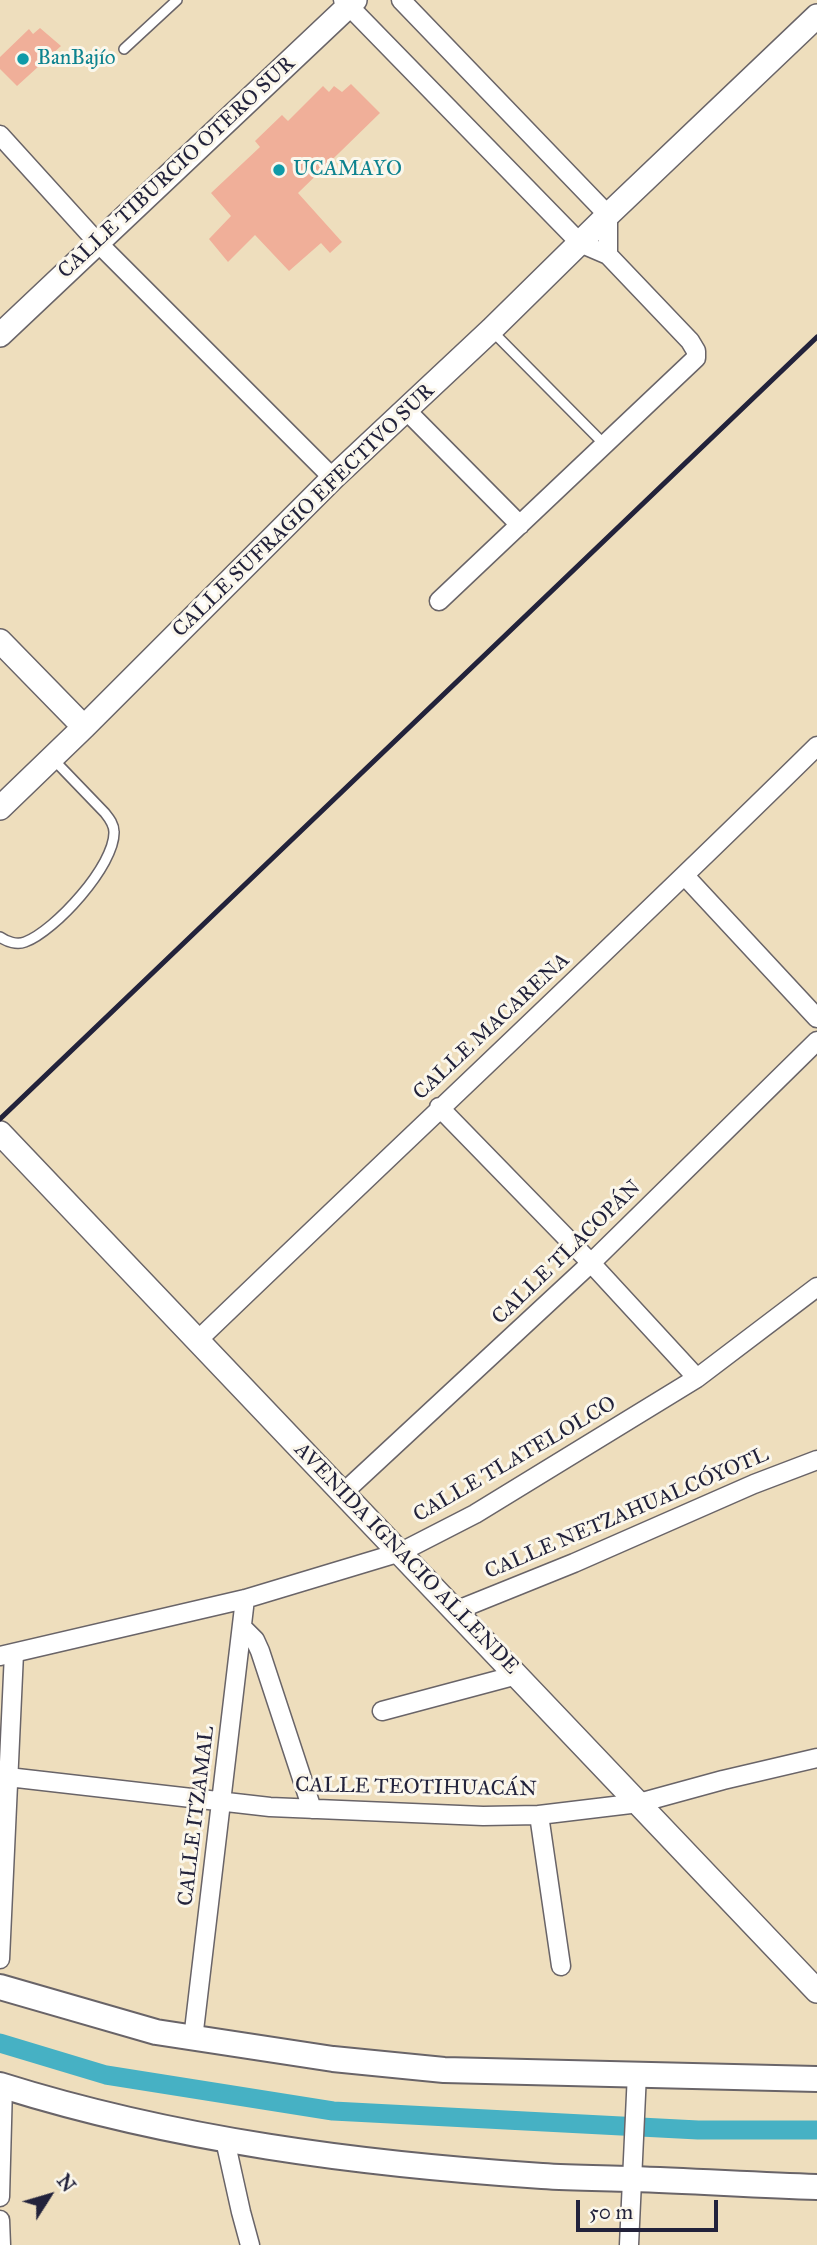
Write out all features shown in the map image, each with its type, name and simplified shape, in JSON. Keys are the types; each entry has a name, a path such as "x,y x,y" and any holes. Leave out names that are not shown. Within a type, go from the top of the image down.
{"main road":[{"path":"0,1987 122,2024 193,2039 333,2059 444,2070 530,2073 637,2083 814,2074"},
{"path":"2,2085 132,2120 225,2140 441,2169 545,2177 634,2173 817,2187"}],"street":[{"path":"401,0 608,215 608,255"},
{"path":"349,2 580,243 608,255 690,341 696,351 696,358 439,601"},
{"name":"CALLE TIBURCIO OTERO SUR","path":"0,335 349,2"},
{"name":"CALLE SUFRAGIO EFECTIVO SUR","path":"0,808 333,478 492,330 608,215 817,16"},
{"path":"0,135 98,243 333,478"},
{"path":"406,410 520,525"},
{"path":"0,641 83,727"},
{"name":"CALLE MACARENA","path":"198,1340 439,1107 685,876 817,746"},
{"path":"685,876 817,1018"},
{"name":"CALLE TLACOPÁN","path":"343,1493 591,1263 817,1041"},
{"path":"439,1107 591,1263 698,1378"},
{"name":"AVENIDA IGNACIO ALLENDE","path":"0,1133 401,1552 815,1991"},
{"name":"CALLE TLATELOLCO","path":"7,1654 245,1599 401,1552 475,1514 698,1378 817,1287"},
{"name":"CALLE NETZAHUALCÓYOTL","path":"455,1611 574,1563 754,1484 817,1460"},
{"name":"CALLE ITZAMAL","path":"193,2039 245,1599"},
{"path":"242,1627 255,1640 260,1651 312,1809"},
{"path":"0,1959 8,1777 7,1654"},
{"path":"382,1711 517,1675"},
{"name":"CALLE TEOTIHUACÁN","path":"8,1777 312,1809 483,1816 539,1815 639,1803 817,1758"},
{"path":"539,1815 561,1966"},
{"path":"629,2245 637,2083"},
{"path":"0,2197 2,2085"},
{"path":"225,2140 250,2245"},
{"path":"0,2220 1,2245"}],"lane":[{"path":"124,49 177,0"},
{"path":"492,330 604,444"},
{"path":"0,937 7,942 23,943 36,936 87,889 107,861 115,832 112,822 52,758"}],"building":[{"name":"BanBajío","path":"40,28 61,46 17,86 0,69 0,57 29,29 33,34"},
{"name":"UCAMAYO","path":"351,84 380,113 298,193 342,242 330,253 321,243 289,271 255,235 228,262 209,239 231,216 211,193 260,147 255,141 282,115 288,121 323,86 329,92 334,86 342,92"}],"waterway":[{"path":"0,2043 106,2075 333,2111 698,2130 817,2130"}],"railway":[{"path":"0,1119 817,337"}],"place":[{"name":"BanBajío","path":"23,59"},
{"name":"UCAMAYO","path":"279,170"}]}
